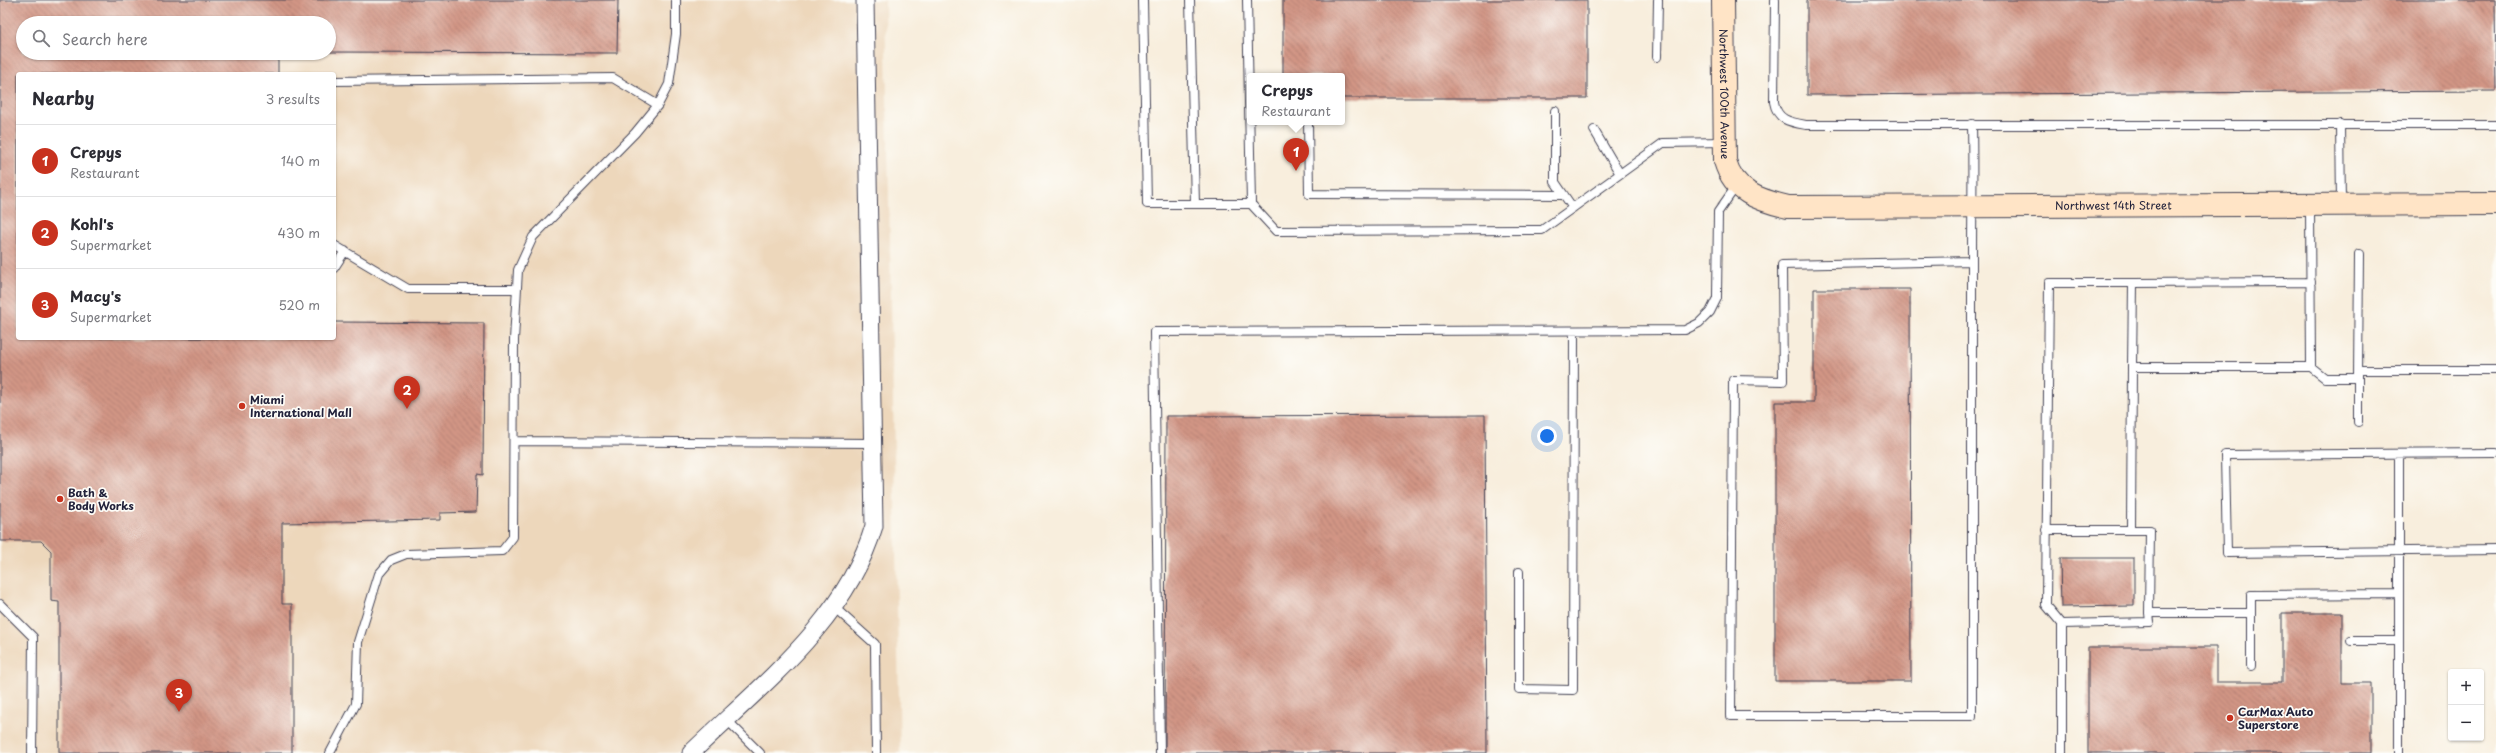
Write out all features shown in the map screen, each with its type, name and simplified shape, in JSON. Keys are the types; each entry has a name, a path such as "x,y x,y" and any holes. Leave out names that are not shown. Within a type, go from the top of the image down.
{"street":[{"path":"691,753 801,647 834,608 867,550 874,526 865,0"},
{"name":"Northwest 100th Avenue","path":"1723,0 1725,161 1729,174 1738,184"},
{"name":"Northwest 14th Street","path":"1738,184 1762,201 1788,207 2496,204"}],"lane":[{"path":"330,753 356,704 358,642 379,574 391,560 406,554 502,551 513,537 515,289 518,270 533,237 635,133 658,105 669,84 676,34 676,0"},
{"path":"1143,0 1147,204 1250,204"},
{"path":"1190,0 1195,204"},
{"path":"1247,0 1248,73"},
{"path":"1657,57 1658,0"},
{"path":"1774,0 1774,102 1776,110 1780,117 1790,122 1806,125 2496,125"},
{"path":"336,81 612,78 658,105"},
{"path":"1555,111 1555,182 1573,208"},
{"path":"1972,124 1972,206 1972,261 1972,716 1731,716 1733,380 1783,381 1782,265 1972,261"},
{"path":"2340,124 2341,204"},
{"path":"1249,125 1250,204 1276,231 1542,230 1663,143 1725,142"},
{"path":"1308,125 1309,194 1564,195"},
{"path":"1594,130 1620,174"},
{"path":"1160,753 1154,332 1574,332 1685,330 1699,323 1710,312 1717,298 1718,212 1738,184"},
{"path":"2310,205 2311,367"},
{"path":"336,246 408,289 515,289"},
{"path":"336,265 345,251"},
{"path":"2358,422 2359,254"},
{"path":"2062,753 2062,624 2046,605 2049,283 2311,282"},
{"path":"2131,530 2133,283"},
{"path":"1520,572 1519,689 1573,690 1574,332"},
{"path":"2132,367 2311,367 2325,378 2358,374 2496,370"},
{"path":"514,441 872,443"},
{"path":"2496,453 2225,455 2227,552 2496,550"},
{"path":"2399,454 2399,753"},
{"path":"2046,530 2150,530 2150,622 2062,624"},
{"path":"2251,666 2251,595 2399,594"},
{"path":"0,604 33,637 32,753"},
{"path":"834,608 875,644 876,753"},
{"path":"2149,613 2251,613"},
{"path":"2351,641 2399,641"},
{"path":"726,719 760,753"}],"shaded area":[{"path":"0,0 885,0 900,753 0,753"}],"building":[{"name":"Miami International Mall","path":"0,0 618,0 617,53 336,52 336,16 16,16 16,60 278,60 278,72 16,72 16,340 336,340 336,322 484,323 483,475 477,474 476,512 440,513 440,520 282,523 282,604 292,604 292,753 59,753 59,602 51,601 51,551 41,541 0,541"},
{"path":"1283,0 1587,0 1587,98 1345,98 1345,73 1283,73"},
{"path":"1807,0 2495,0 2496,91 1807,95"},
{"path":"1814,289 1910,289 1911,681 1775,681 1775,402 1814,402"},
{"path":"1485,415 1487,753 1165,753 1166,416"},
{"path":"2060,558 2134,558 2134,606 2061,607"},
{"name":"CarMax Auto Superstore","path":"2282,613 2342,613 2342,683 2371,683 2371,753 2088,753 2088,647 2216,647 2216,682 2282,682"}],"place":[{"name":"Crepys","path":"1296,171"},
{"name":"Miami International Mall","path":"242,406"},
{"name":"Kohl's","path":"407,409"},
{"name":"Bath & Body Works","path":"60,499"},
{"name":"Macy's","path":"179,712"},
{"name":"CarMax Auto Superstore","path":"2230,718"}]}
